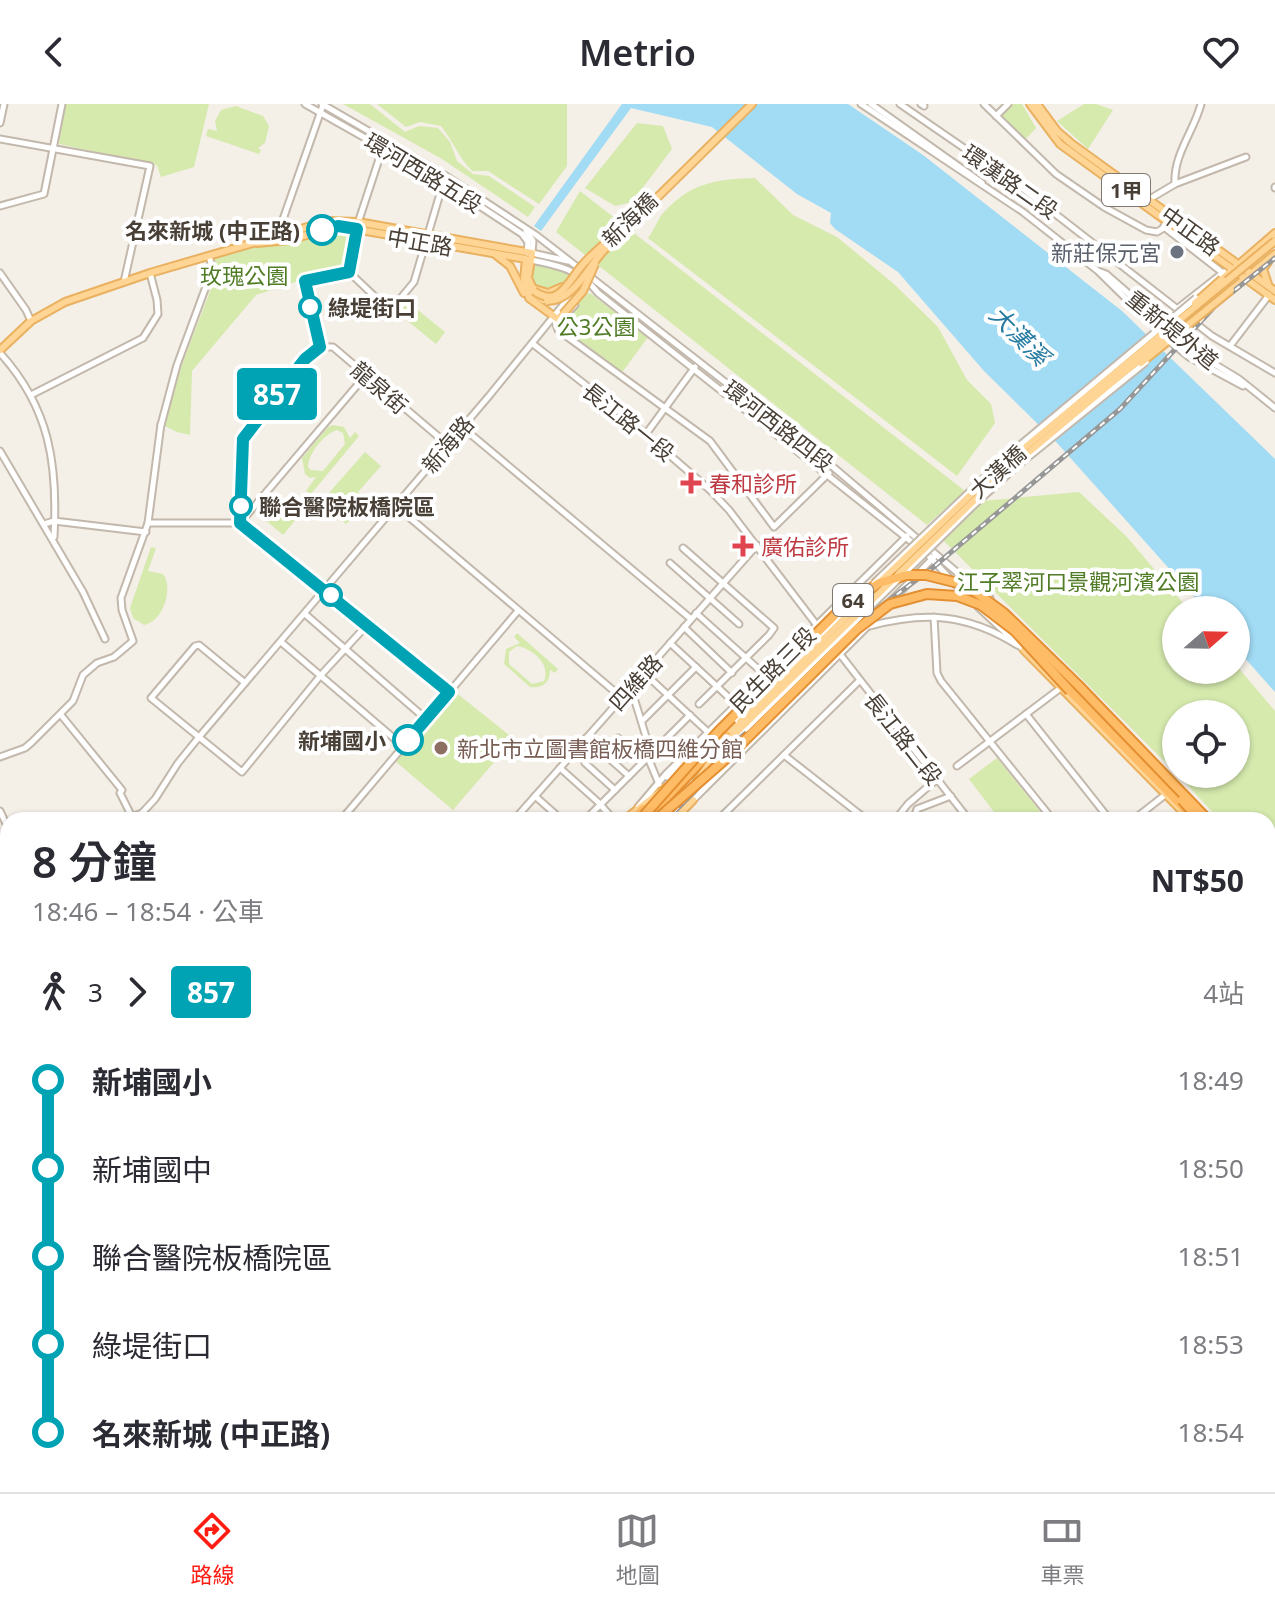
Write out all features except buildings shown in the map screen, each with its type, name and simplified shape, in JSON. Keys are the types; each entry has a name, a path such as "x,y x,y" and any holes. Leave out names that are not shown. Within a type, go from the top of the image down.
{"highway":[{"name":"64","path":"658,812 718,733 838,612 864,592 907,575 942,577 966,585 1004,613 1078,685 1195,812"},
{"name":"64","path":"660,812 729,756 857,629 890,604 927,594 957,596 981,605 1015,629 1194,812"},
{"path":"1015,629 1057,679 1168,795 1191,812"},
{"path":"658,812 718,733"},
{"path":"640,812 700,746 718,733"},
{"path":"659,812 721,748"}],"main road":[{"name":"新海橋","path":"530,288 534,296 543,300 555,301 569,294 607,247 749,104"},
{"name":"新海橋","path":"530,288 547,297 563,292 594,252 749,104"},
{"name":"中正路","path":"1030,104 1060,144 1147,202"},
{"name":"中正路","path":"1037,104 1057,131 1072,144 1168,221 1272,293"},
{"name":"中正路","path":"0,351 31,321 65,302 150,273 283,237 328,221 493,253 529,256"},
{"name":"中正路","path":"426,239 529,256"},
{"path":"1136,355 1235,265 1260,245 1274,239"},
{"name":"大漢橋","path":"741,724 988,478 1274,239"},
{"name":"大漢橋","path":"741,724 991,484 1106,388 1274,239"},
{"path":"1260,245 1274,256"},
{"path":"493,253 510,266 529,298 559,318 583,291 591,271 607,247"},
{"path":"529,256 529,298"},
{"path":"1106,388 1152,356 1274,256"},
{"path":"1272,293 1263,276 1263,269 1274,256"},
{"path":"530,288 554,292 565,285 574,271"},
{"name":"環河西路四段","path":"1015,629 1071,680 1195,812"},
{"name":"環河西路四段","path":"1024,650 1168,795"},
{"name":"民生路三段","path":"633,812 676,779 718,733 741,724"},
{"name":"民生路三段","path":"721,748 741,724"},
{"name":"民生路三段","path":"682,812 693,800"}],"street":[{"path":"0,123 4,104"},
{"path":"0,206 44,194 62,104"},
{"name":"環河西路五段","path":"305,104 384,143"},
{"path":"283,237 281,225 322,104"},
{"name":"環河西路五段","path":"322,104 523,227 585,276"},
{"name":"重新堤外道","path":"861,104 985,186"},
{"name":"重新堤外道","path":"871,104 977,178 1098,271 1179,350 1248,387"},
{"name":"環漢路二段","path":"900,104 1022,188 1195,323 1275,373"},
{"path":"984,104 1072,187 1146,230 1157,232 1168,221 1220,278"},
{"path":"996,116 1008,104"},
{"path":"1175,184 1175,171 1201,104"},
{"path":"0,139 150,166 124,282"},
{"path":"357,226 384,143"},
{"path":"1147,202 1175,184 1246,157"},
{"path":"349,272 390,311 414,282 444,179"},
{"name":"環河西路五段","path":"444,179 522,234 528,242 529,256"},
{"path":"523,227 533,241 529,256"},
{"path":"0,757 25,748 73,701 83,675 97,663 114,657 133,641 121,598 146,532 161,425 177,365 211,273 209,256"},
{"name":"中正路","path":"529,256 571,262"},
{"name":"中正路","path":"529,256 585,276"},
{"name":"重新堤外道","path":"1098,271 1106,274 1198,354 1239,379 1275,408"},
{"path":"0,273 31,321"},
{"path":"31,395 143,338 158,314 150,273"},
{"path":"1195,323 1248,275"},
{"name":"新海路","path":"143,812 199,737 462,426 559,318 585,276"},
{"name":"環河西路四段","path":"585,276 598,293 693,369 831,471"},
{"name":"環河西路四段","path":"585,276 698,363 935,557 979,588 1071,680"},
{"path":"1177,309 1220,278"},
{"path":"693,800 741,724 978,481 1220,278"},
{"path":"598,293 585,293 554,325 614,373 710,441 774,527 831,471"},
{"path":"1230,346 1272,293"},
{"name":"長江路一段","path":"533,344 646,434 710,490 757,545 838,653"},
{"name":"龍泉街","path":"240,523 243,439 312,351 320,347 333,347 447,444"},
{"path":"0,351 25,383 50,444 56,496 53,540"},
{"path":"631,687 658,784 741,724 972,507 1152,356"},
{"path":"646,434 698,363"},
{"path":"240,523 366,375"},
{"path":"462,426 691,619"},
{"path":"0,451 53,540 105,639"},
{"path":"396,506 517,612 621,697"},
{"path":"44,524 54,521 146,532"},
{"path":"148,523 240,523 449,692"},
{"name":"民生路三段","path":"637,808 658,784 718,733 737,705 908,535"},
{"name":"四維路","path":"521,812 757,545"},
{"path":"683,548 774,628 699,704"},
{"name":"環河西路四段","path":"935,557 950,581 1024,650"},
{"name":"民生路三段","path":"693,800 935,557"},
{"path":"670,563 739,624"},
{"name":"環河西路四段","path":"941,567 1015,629"},
{"name":"環河西路四段","path":"968,581 1015,629"},
{"path":"840,602 864,628 914,616 965,621 991,630 1024,650"},
{"path":"348,812 517,612"},
{"path":"696,613 766,676"},
{"path":"305,614 426,719"},
{"path":"934,617 939,677 1047,812"},
{"path":"245,683 199,645 151,698 242,772 321,675 367,625"},
{"path":"684,627 732,673"},
{"path":"281,642 403,746"},
{"path":"670,643 737,705"},
{"name":"長江路二段","path":"838,653 963,812"},
{"path":"641,722 696,667"},
{"path":"643,672 690,715 718,733"},
{"path":"957,766 1071,680"},
{"path":"726,812 859,681"},
{"path":"1026,714 1104,812"},
{"path":"61,715 122,790 120,793 130,812"},
{"path":"593,812 690,715"},
{"path":"586,738 629,776"},
{"path":"603,753 618,738"},
{"path":"784,755 856,812"},
{"path":"585,763 615,790"},
{"path":"559,768 607,812"},
{"path":"902,812 937,779"},
{"path":"1144,812 1168,795"},
{"path":"535,796 553,812"},
{"path":"916,812 951,796"}],"green space":[{"path":"65,104 209,104 194,167 161,177 157,165 59,144"},
{"path":"343,104 370,104 405,132 419,126 438,128 450,142 457,161 473,174 489,176 535,207 528,217 442,159"},
{"path":"377,104 567,104 567,166 539,204 488,171 472,171 441,126 420,122 406,127"},
{"path":"1013,104 1022,104 1036,128 1024,141 1000,118"},
{"path":"1084,104 1096,104 1113,110 1088,149 1057,121"},
{"path":"236,106 263,116 269,126 265,143 258,148 261,150 259,154 206,136 208,129 217,131 215,121 221,110"},
{"path":"637,123 663,126 672,149 632,202 615,206 585,188"},
{"path":"755,178 793,215 837,237 894,284 938,327 967,380 991,404 995,423 957,476 648,238 663,213 686,193 718,181"},
{"path":"580,191 965,491 927,525 556,232"},
{"name":"玫瑰公園","path":"337,231 352,234 347,265 256,295 192,371 190,435 165,426 176,380 217,273 214,259 272,242 292,243"},
{"path":"536,264 561,269 569,275 552,292 535,286 532,271"},
{"name":"公3公園","path":"590,293 648,337 621,374 558,328 583,296"},
{"path":"408,302 445,332 436,344 399,314"},
{"path":"328,427 344,427 350,438 355,432 359,436 311,494 306,491 316,477 310,478 305,474 302,458","holes":["337,430 343,433 345,444 323,471 311,470 309,462 318,445 332,432"]},
{"path":"365,452 381,466 358,492 368,501 346,524 321,502"},
{"name":"江子翠河口景觀河濱公園","path":"1079,492 1126,536 1177,596 1162,596 1162,684 1250,684 1250,682 1275,711 1275,812 1213,812 1190,788 1250,788 1250,700 1162,700 1162,759 943,540 982,501"},
{"path":"278,498 298,517 283,535 263,518"},
{"path":"151,547 156,548 148,571 163,574 167,595 157,618 144,625 133,618 130,608"},
{"path":"517,633 558,669 555,673 550,670 549,678 542,686 530,687 504,664 506,649 520,643 514,637","holes":["517,646 543,663 544,681 532,684 509,664 509,652"]},
{"path":"454,691 514,739 453,810 395,761"},
{"path":"997,758 1041,812 994,812 969,779"}],"water":[{"name":"大漢溪","path":"622,104 848,104 923,155 1122,311 1275,459 1275,692 1250,664 1250,596 1194,596 1058,444 984,371 898,272 835,229 830,223 831,213 797,194 712,127 631,108 541,231 534,226"}],"railway":[{"path":"674,812 694,792 720,755 858,623 930,570 1120,409 1215,306 1275,258"}],"bus line":[{"name":"857","path":"322,230 338,226 357,229 349,272 305,281 320,347 305,359 243,439 240,523 285,556 449,692 408,740"}],"place":[{"name":"名來新城 (中正路)","path":"322,230"},
{"name":"新莊保元宮","path":"1177,252"},
{"name":"綠堤街口","path":"310,307"},
{"name":"春和診所","path":"691,483"},
{"name":"聯合醫院板橋院區","path":"241,506"},
{"name":"廣佑診所","path":"743,546"},
{"name":"新埔國小","path":"408,740"},
{"name":"新北市立圖書館板橋四維分館","path":"441,748"}]}
